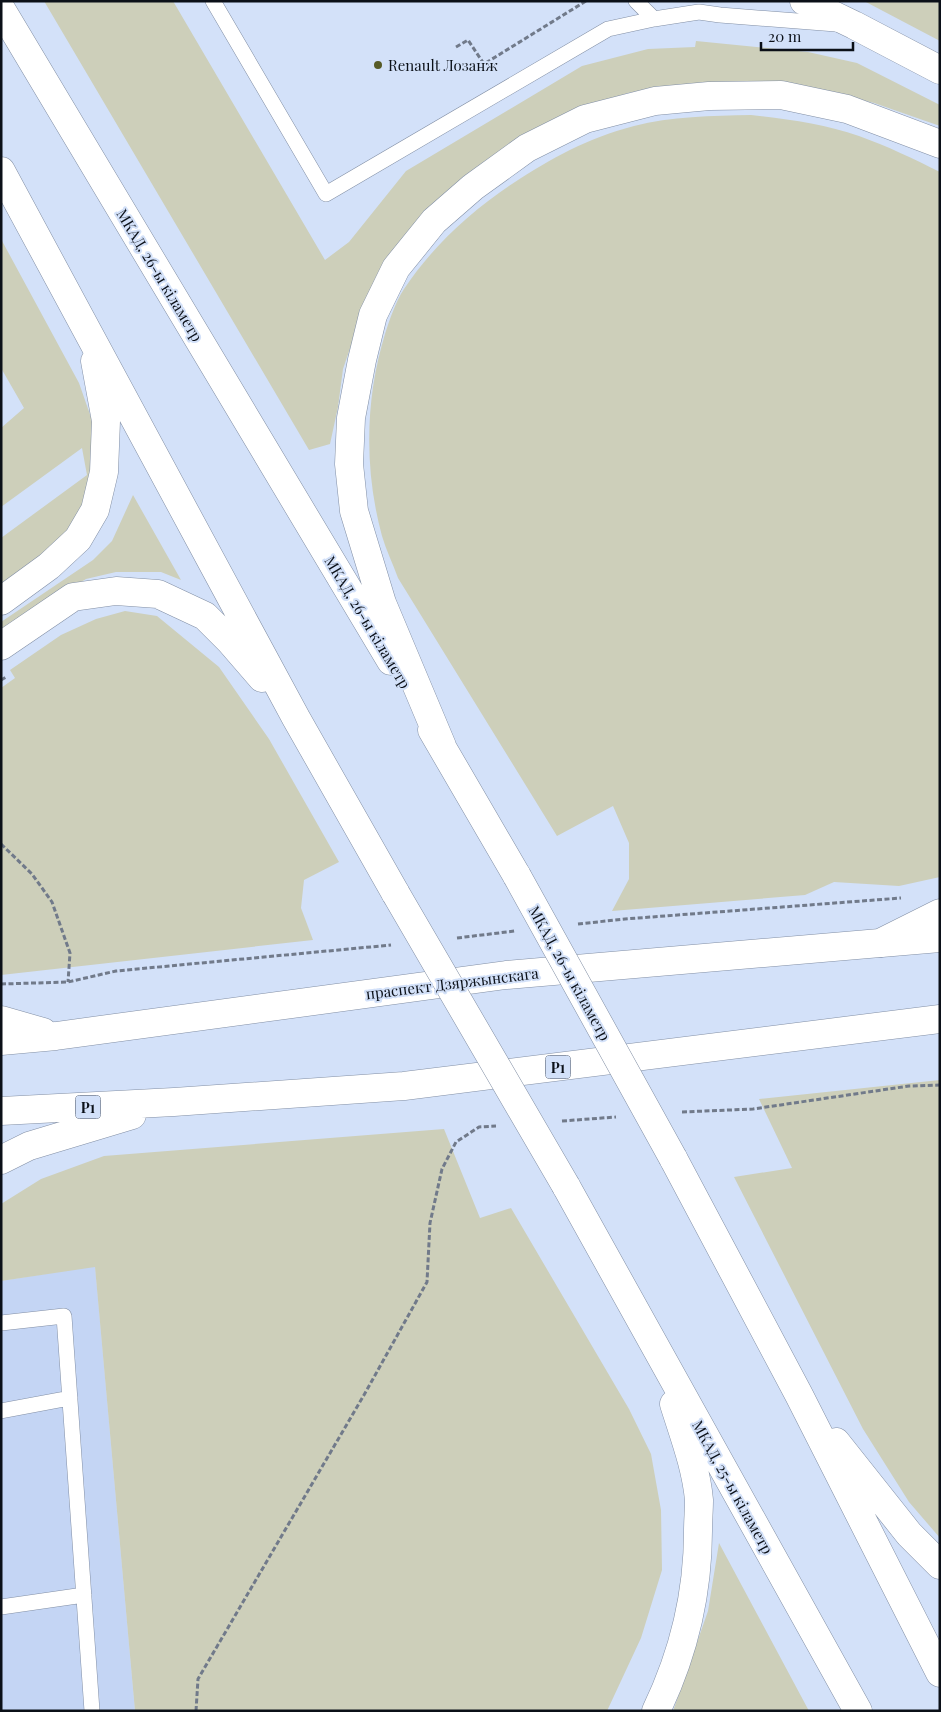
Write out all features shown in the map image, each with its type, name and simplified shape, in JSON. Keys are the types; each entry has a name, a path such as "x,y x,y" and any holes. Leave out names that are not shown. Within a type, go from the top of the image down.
{"main road":[{"path":"804,1 940,70"},
{"name":"МКАД, 26-ы кіламетр","path":"1,9 442,746 517,876 673,1158 799,1395"},
{"path":"442,746 382,603 354,512 349,464 351,418 373,315 396,268 434,221 473,187 527,148 585,119 655,101 709,96 781,95 847,109 940,144"},
{"path":"1,171 296,718"},
{"path":"1,601 49,566 78,539 94,510 104,472 106,421 91,337"},
{"path":"1,646 73,598 116,591 158,594 205,616 230,641 296,718"},
{"name":"МКАД, 25-ы кіламетр","path":"296,718 566,1186 858,1711"},
{"path":"880,943 940,913"},
{"name":"праспект Дзяржынскага","path":"1,1041 56,1036 506,975 940,938"},
{"name":"Р1","path":"1,1111 174,1102 404,1086 940,1018"},
{"path":"1,1020 56,1036"},
{"path":"1,1160 29,1146 174,1102"},
{"path":"655,1346 692,1460 698,1500 696,1587 686,1631 668,1688 656,1711"},
{"path":"799,1395 909,1534 940,1565"},
{"path":"799,1395 940,1672"}],"lane":[{"path":"213,1 326,194 608,29 654,18 699,12 854,25"},
{"path":"636,1 654,18"},
{"path":"1,1324 64,1316 92,1711"},
{"path":"1,1411 70,1398"},
{"path":"1,1607 84,1595"}],"path":[{"path":"456,47 468,40 484,64 586,1"},
{"path":"1,680 6,677"},
{"path":"1,844 32,874 52,902 70,953 68,982"},
{"path":"577,924 908,896"},
{"path":"451,938 519,931"},
{"path":"1,984 68,982 116,971 393,945"},
{"path":"681,1112 753,1109 910,1086 940,1085"},
{"path":"556,1122 623,1116"},
{"path":"196,1711 198,1679 364,1395 427,1282 430,1223 442,1169 456,1142 479,1127 498,1126"}],"shaded area":[{"path":"95,1266 135,1711 1,1711 1,1281"}],"green space":[{"path":"44,1 173,1 325,260 349,242 406,171 582,66 648,49 695,47 696,41 808,52 857,63 940,105 940,126 874,103 832,93 656,88 628,93 597,104 531,134 361,316 343,369 338,407 330,444 309,450"},
{"path":"864,1 940,1 940,41"},
{"path":"751,115 806,122 833,128 890,148 940,172 940,877 899,886 834,882 805,895 612,911 629,879 629,843 613,806 557,836 398,578 382,536 372,486 369,435 378,359 395,305 404,289 427,259 453,231 481,206 527,174 585,143 634,126 677,118"},
{"path":"1,239 79,383 93,423 92,491 72,534 1,585 1,538 87,475 82,448 1,507 1,428 24,408 1,368"},
{"path":"133,495 181,580 161,572 116,572 86,579 1,633 1,622 93,560 112,541"},
{"path":"125,611 157,616 219,667 269,739 339,862 304,880 301,908 313,940 1,975 1,688 15,678 10,670 61,635 96,619"},
{"path":"940,1080 940,1538 909,1502 863,1429 734,1177 792,1168 759,1099"},
{"path":"444,1129 480,1218 511,1208 629,1409 651,1454 661,1510 662,1570 641,1638 607,1711 135,1711 95,1267 1,1281 1,1204 41,1179 104,1156"},
{"path":"719,1543 809,1711 673,1711 708,1611"}],"place":[{"name":"Renault Лозанж","path":"378,65"}]}
